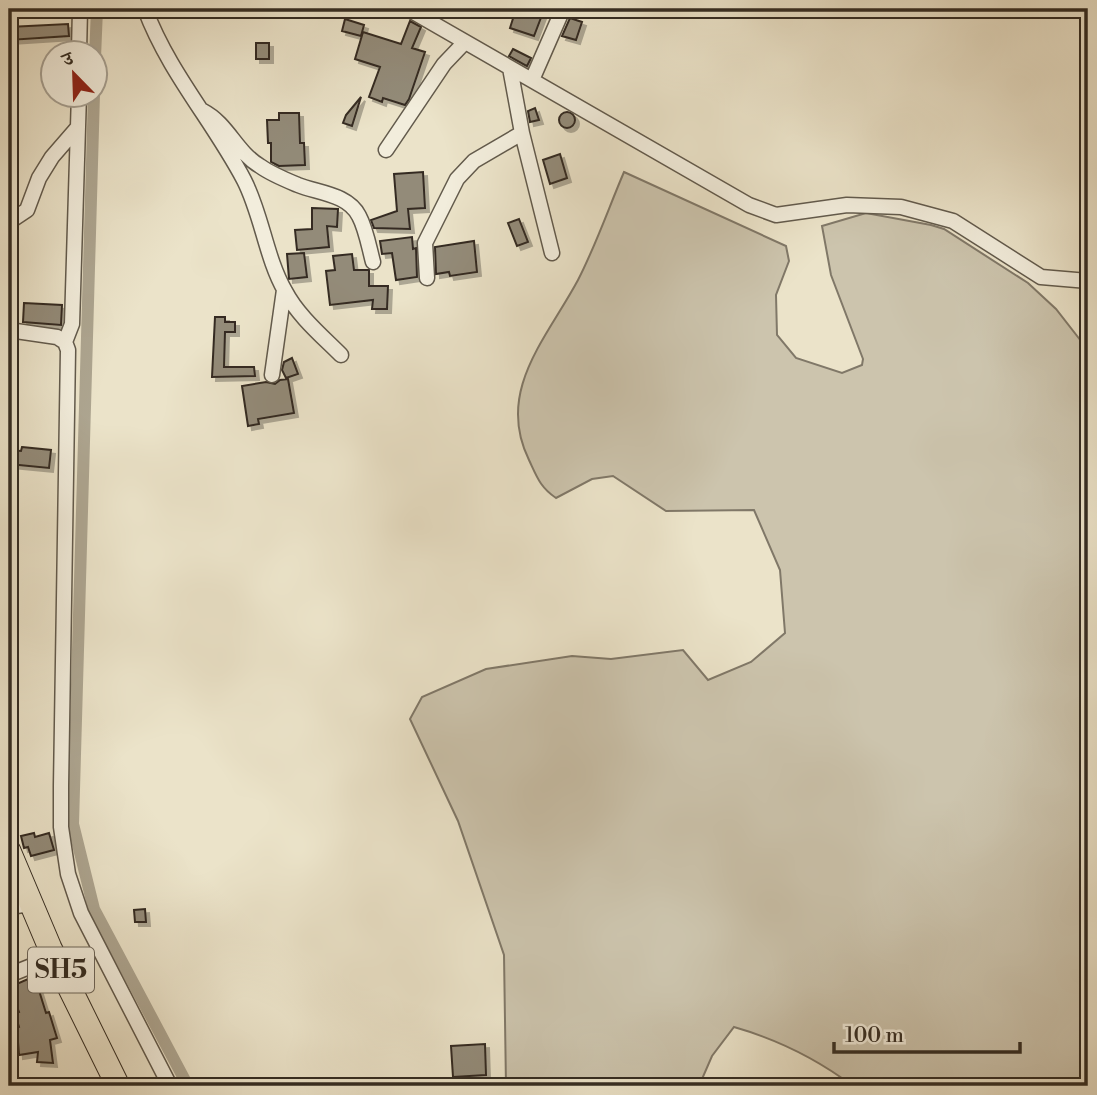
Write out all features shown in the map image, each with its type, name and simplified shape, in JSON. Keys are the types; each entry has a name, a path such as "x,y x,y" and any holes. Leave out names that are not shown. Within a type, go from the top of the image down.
{"main road":[{"name":"SH5","path":"9,851 20,906 54,957 118,1086"}],"street":[{"path":"79,38 80,9"},
{"path":"145,9 155,34 244,181 284,290 315,329 341,355"},
{"path":"408,9 749,205 776,215 848,205 901,207 953,221 1041,277 1088,281"},
{"path":"532,80 558,15 563,9"},
{"path":"386,150 437,73 465,42"},
{"path":"510,68 522,133 552,253"},
{"path":"79,108 72,324 65,342 69,361 62,643 61,827 68,874 81,913 170,1086"},
{"path":"198,108 221,123 251,160 260,166 299,186 346,201 359,216 373,262"},
{"path":"9,222 27,210 39,178 52,157 78,127"},
{"path":"427,278 425,243 457,178 474,161 522,133"},
{"path":"272,375 284,290"},
{"path":"9,330 57,337 65,342"},
{"path":"9,975 54,957"}],"shaded area":[{"path":"624,172 786,246 789,261 776,295 777,335 796,358 842,373 862,365 863,359 831,275 822,226 866,213 944,229 1028,283 1056,309 1088,350 1088,1086 853,1086 796,1051 734,1027 712,1056 699,1086 506,1086 504,955 458,821 410,719 422,697 486,669 572,656 611,659 683,650 708,680 751,662 785,633 780,570 754,510 666,511 613,476 592,479 556,498 537,477 520,435 518,411 521,388 529,366 585,267"}],"building":[{"path":"516,9 542,15 534,36 510,28"},
{"path":"570,18 582,22 576,40 562,36"},
{"path":"345,19 364,25 361,36 342,31"},
{"path":"410,21 421,27 412,48 425,52 409,99 405,105 369,97 380,67 355,59 363,32 401,44"},
{"path":"68,24 69,36 9,40 9,27"},
{"path":"256,43 269,43 269,59 256,59"},
{"path":"513,49 531,58 527,66 509,56"},
{"path":"361,97 352,126 343,123 346,115"},
{"path":"535,108 539,120 530,122 528,111"},
{"path":"564,112 570,112 575,120 573,126 564,128 559,123 559,117"},
{"path":"279,113 299,113 300,143 304,143 305,165 279,166 271,162 267,120 279,120"},
{"path":"560,154 567,178 550,184 543,160"},
{"path":"423,172 425,208 408,209 410,229 374,228 371,220 397,211 394,174"},
{"path":"312,208 338,209 337,227 327,226 329,247 297,250 295,230 312,229"},
{"path":"519,219 528,242 517,246 508,223"},
{"path":"412,237 413,249 416,248 417,277 396,280 392,253 382,254 380,241"},
{"path":"474,241 477,272 450,276 449,272 436,274 435,247"},
{"path":"304,253 307,277 289,279 287,254"},
{"path":"352,254 354,270 369,270 369,286 388,286 387,309 372,309 373,300 330,305 326,271 335,270 333,256"},
{"path":"24,303 62,305 61,325 23,322"},
{"path":"215,317 225,317 225,322 235,322 235,332 225,332 224,367 254,367 255,376 212,377"},
{"path":"292,358 298,374 286,378 282,370 284,362"},
{"path":"288,379 294,413 258,419 259,424 248,426 242,386 266,382 275,384"},
{"path":"22,447 51,450 49,468 9,464 9,450 21,451"},
{"path":"34,833 35,837 49,833 54,850 31,856 28,847 24,848 21,836"},
{"path":"145,909 146,922 135,922 134,910"},
{"path":"28,979 31,986 37,984 57,1038 50,1040 53,1063 37,1062 38,1052 19,1055 18,1042 9,1045 9,1031 19,1027 15,1014 19,1012 11,992 14,991 12,986"},
{"path":"485,1044 486,1075 453,1077 451,1046"}],"waterway":[{"path":"96,38 97,9"},
{"path":"94,108 73,824 94,909 188,1086"}]}
